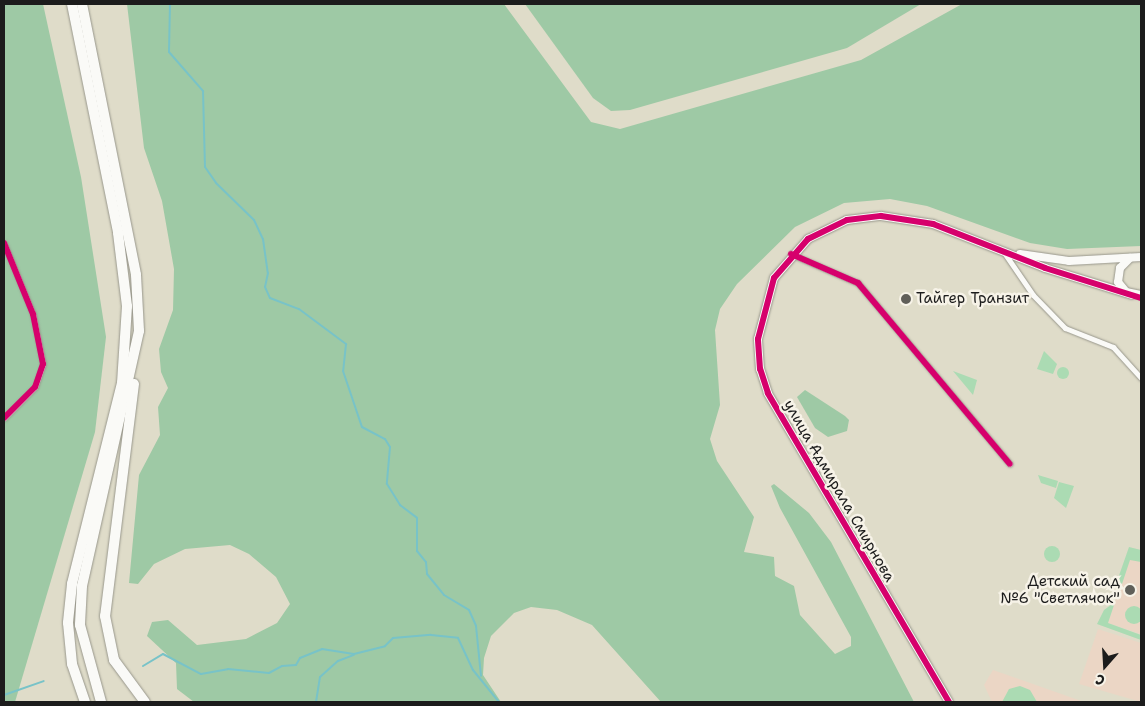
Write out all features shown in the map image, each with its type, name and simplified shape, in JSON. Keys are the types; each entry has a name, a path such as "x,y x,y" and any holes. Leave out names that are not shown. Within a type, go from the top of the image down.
{"highway":[{"path":"72,4 118,233 127,306 122,383 72,584 68,622 76,675 85,702"},
{"path":"82,4 136,275 139,331 134,366 82,586 80,625 90,670 101,702"},
{"path":"134,366 134,405 105,616 114,660 145,702"}],"street":[{"name":"улица Адмирала Смирнова","path":"949,702 768,393 760,369 760,319 774,278 791,254 847,220 881,216 933,224 1003,251 1141,297"},
{"path":"4,243 32,314 43,364 36,387 4,418"},
{"path":"1003,251 1069,261 1138,257"},
{"path":"1003,251 1032,294 1065,328 1113,347 1141,378"},
{"path":"791,254 858,283 1010,464"},
{"path":"1132,295 1121,288 1118,275 1122,264 1138,257"}],"shaded area":[{"name":"Детский сад №6 \"Светлячок\"","path":"1133,550 1141,553 1141,634 1108,623"},
{"path":"1098,629 1141,643 1141,702 1079,684"},
{"path":"993,670 1084,702 992,702 984,685"}],"green space":[{"path":"4,4 43,4 81,177 106,337 95,432 15,702 4,702"},
{"path":"127,4 504,4 591,122 620,129 861,60 962,4 1141,4 1141,246 1067,249 1030,243 927,206 890,199 844,203 795,227 737,284 720,309 715,330 720,405 710,439 717,461 754,517 744,552 774,557 775,576 794,586 800,615 835,654 851,646 851,637 780,508 771,486 774,484 809,513 831,542 914,702 661,702 592,625 557,610 531,607 514,613 491,636 484,658 483,675 501,702 194,702 177,689 176,663 147,636 152,622 168,620 197,645 246,639 277,623 290,604 276,577 249,554 230,545 185,549 154,564 138,584 129,583 139,475 160,435 158,407 168,388 161,372 159,349 173,310 174,269 162,201 144,148"},
{"path":"525,4 921,4 847,48 630,110 611,111 593,98"},
{"path":"1044,351 1057,364 1053,374 1037,369"},
{"path":"1061,367 1065,367 1069,373 1065,379 1061,379 1057,375 1057,371"},
{"path":"953,371 977,380 973,395"},
{"path":"805,390 845,416 849,420 847,431 828,437 815,428 797,397"},
{"path":"1038,475 1058,481 1056,488 1041,483"},
{"path":"1059,482 1074,486 1066,508 1054,498"},
{"path":"1052,546 1058,548 1060,554 1058,560 1052,562 1046,560 1044,554 1046,548"},
{"path":"1129,547 1141,550 1141,562 1130,560 1120,590 1115,587"},
{"path":"1115,602 1108,623 1141,635 1141,640 1097,624 1104,610"},
{"path":"1130,606 1138,606 1143,611 1141,622 1130,624 1125,619 1125,611"},
{"path":"1020,686 1030,690 1037,702 1002,702 1009,689"}],"waterway":[{"path":"170,4 169,52 203,91 205,167 216,183 254,220 263,239 268,273 265,287 270,298 299,309 346,344 343,371 362,427 385,439 390,447 387,484 400,505 417,518 417,551 426,562 427,574 444,595 469,610 476,626 481,676"},
{"path":"143,666 163,654 201,674 228,669 269,673 282,666 296,665 300,658 322,649 354,654 385,646 393,638 431,635 458,638 473,670 499,702"},
{"path":"316,702 320,677 338,661 354,655"},
{"path":"4,695 44,681"}],"cycle path":[{"path":"949,702 768,393 760,369 758,339 774,278 808,239 847,220 881,216 933,224 1045,268 1141,298"},
{"path":"4,243 33,314 43,364 35,387 4,418"},
{"path":"791,254 858,283 1010,464"}],"place":[{"name":"Тайгер Транзит","path":"906,299"},
{"name":"Детский сад №6 \"Светлячок\"","path":"1130,590"}]}
